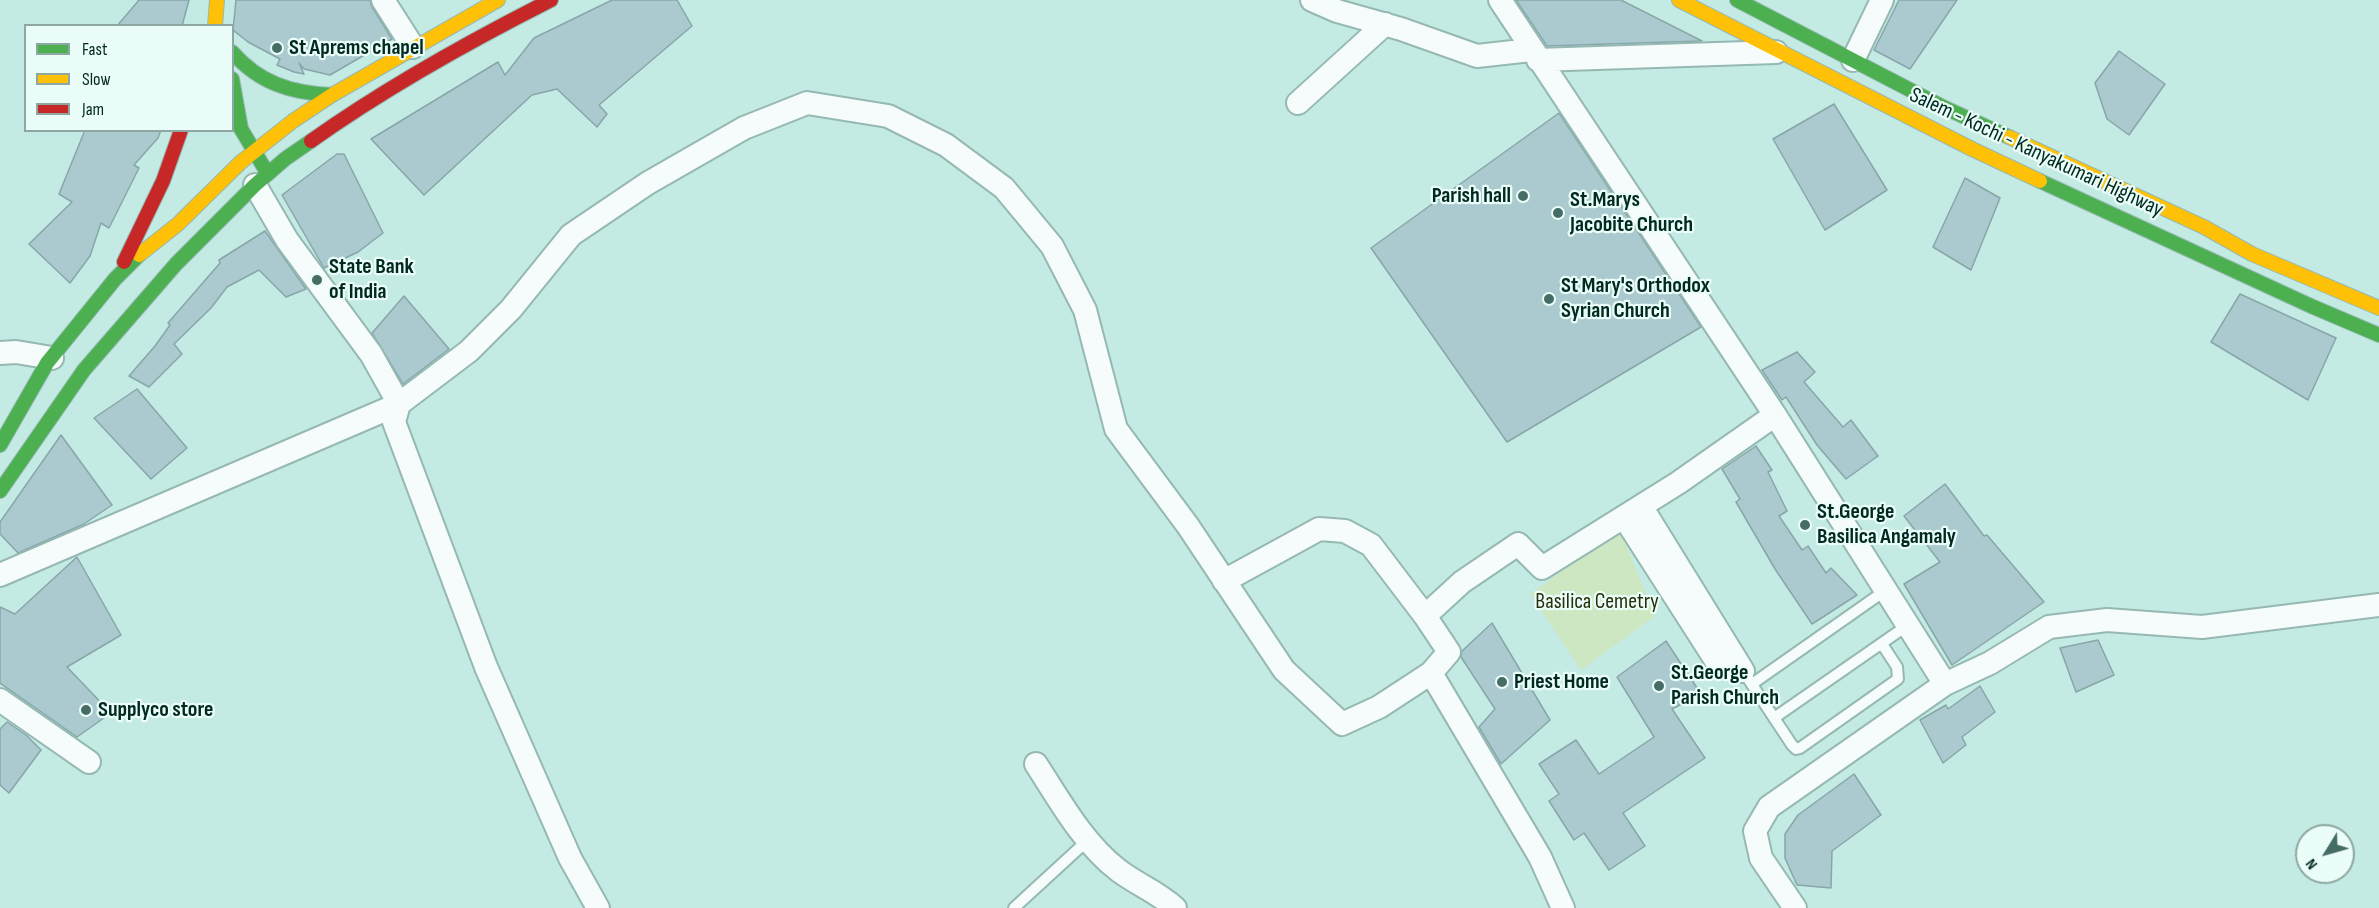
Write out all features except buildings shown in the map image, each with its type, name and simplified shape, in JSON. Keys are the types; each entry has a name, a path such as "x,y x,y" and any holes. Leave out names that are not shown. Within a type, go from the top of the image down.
{"main road":[{"path":"215,24 217,0"},
{"path":"0,445 20,414 47,363 115,279 148,246 178,224 241,162 293,121 332,95 498,0"},
{"path":"0,491 84,370 176,264 261,180 309,141 363,104 478,37 551,0"},
{"name":"Salem - Kochi - Kanyakumari Highway","path":"1679,0 1972,148 2311,306 2379,335"},
{"name":"Salem - Kochi - Kanyakumari Highway","path":"1737,0 1943,108 1966,116 2204,227 2252,254 2379,308"},
{"path":"234,54 255,75 278,87 302,94 332,95"},
{"path":"234,90 241,129 254,152 261,180"},
{"path":"115,279 163,182 180,132"},
{"path":"232,145 241,162 261,180"}],"street":[{"path":"383,0 413,47"},
{"path":"1312,0 1337,11 1385,24 1477,56 1784,52"},
{"path":"1500,0 1775,415 1945,684"},
{"path":"1853,60 1882,0"},
{"path":"1298,103 1385,24"},
{"path":"0,576 399,404 469,351 511,309 571,234 648,183 744,128 807,102 888,117 946,145 1004,188 1052,246 1085,310 1116,429 1188,526 1224,581 1284,670 1342,724 1379,707 1431,673 1449,652 1425,616 1371,545 1345,531 1319,529 1224,581"},
{"path":"261,180 287,240 371,354 399,404 394,422 486,667 570,858 598,908"},
{"path":"5,348 52,358"},
{"path":"1425,616 1462,582 1518,544 1542,568 1678,483 1775,415"},
{"path":"1632,512 1717,662"},
{"path":"1632,512 1748,677"},
{"path":"1795,908 1761,858 1755,831 1769,807 1945,684 1990,663 2049,627 2107,620 2202,627 2379,605"},
{"path":"1431,673 1540,857 1563,908"},
{"path":"0,700 89,762"},
{"path":"1036,764 1088,840 1117,870 1164,898 1175,908"}],"lane":[{"path":"1882,644 1897,667 1898,679 1796,749 1748,677 1886,590"},
{"path":"1774,718 1908,625"},
{"path":"1014,908 1088,840"}],"green space":[{"name":"Basilica Cemetry","path":"1620,530 1655,616 1581,670 1530,594"}],"traffic: fast":[{"path":"1737,0 1943,107 2009,137"},
{"path":"234,54 253,72 289,89 332,95"},
{"path":"234,90 241,129 268,174"},
{"path":"0,491 84,370 176,264 255,185 285,159 311,141"},
{"path":"2040,181 2379,335"},
{"path":"0,445 47,363 115,279 139,255"}],"traffic: slow":[{"path":"215,24 217,0"},
{"path":"139,255 178,224 241,162 293,121 332,95 498,0"},
{"path":"1679,0 1972,149 2040,181"},
{"path":"2009,137 2204,227 2252,254 2379,308"}],"traffic: jam":[{"path":"311,141 428,66 551,0"},
{"path":"124,262 163,181 180,132"}],"place":[{"name":"St Aprems chapel","path":"277,48"},
{"name":"Parish hall","path":"1523,196"},
{"name":"St.Marys Jacobite Church","path":"1558,213"},
{"name":"State Bank of India","path":"317,280"},
{"name":"St Mary's Orthodox Syrian Church","path":"1549,299"},
{"name":"St.George Basilica Angamaly","path":"1805,525"},
{"name":"Priest Home","path":"1502,682"},
{"name":"St.George Parish Church","path":"1659,686"},
{"name":"Supplyco store","path":"86,710"}]}
